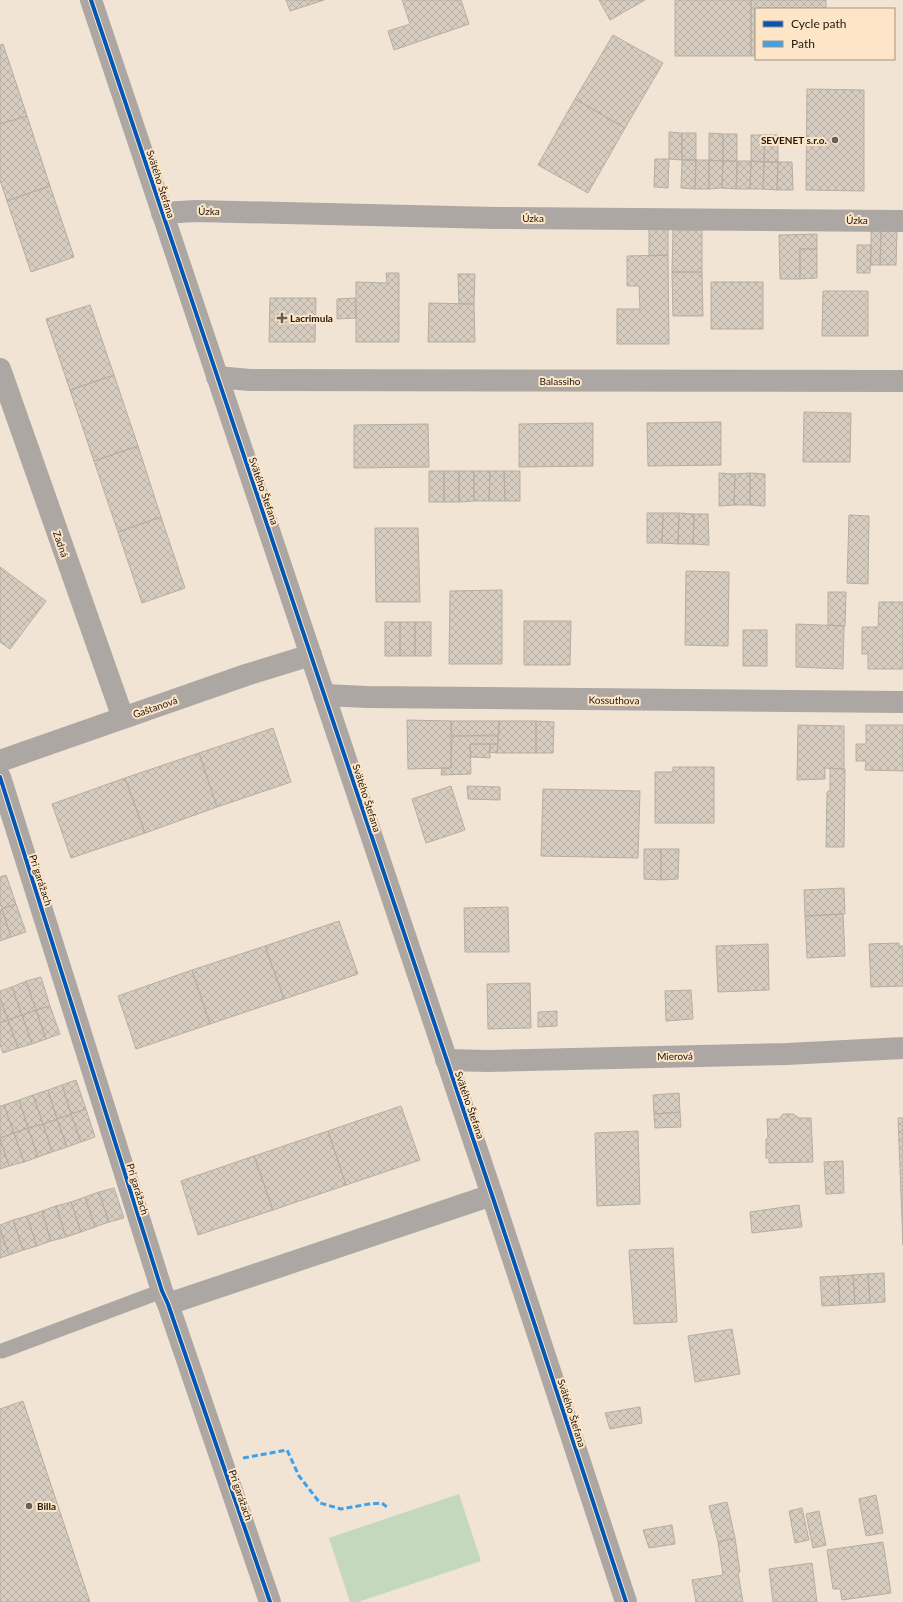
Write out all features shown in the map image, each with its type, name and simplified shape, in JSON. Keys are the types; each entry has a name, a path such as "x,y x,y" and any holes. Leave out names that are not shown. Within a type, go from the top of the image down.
{"street":[{"name":"Svätého Štefana","path":"91,0 492,1195 626,1602"},
{"name":"Úzka","path":"162,213 196,211 495,218 903,220"},
{"name":"Zadná","path":"0,369 123,718"},
{"name":"Balassiho","path":"218,377 258,380 903,381"},
{"name":"Gaštanová","path":"0,761 246,675 311,655"},
{"name":"Kossuthova","path":"324,695 367,697 903,702"},
{"name":"Pri garážach","path":"0,777 165,1298 270,1602"},
{"name":"Mierová","path":"446,1060 496,1061 779,1054 903,1048"},
{"path":"165,1298 492,1195"}],"lane":[{"path":"2,1351 165,1298"}],"green space":[{"path":"459,1494 481,1561 358,1602 350,1602 329,1538"}],"building":[{"path":"286,0 324,0 290,11"},
{"path":"402,0 461,0 469,24 394,50 388,31 410,24"},
{"path":"599,0 645,0 610,20"},
{"path":"675,0 751,0 751,56 675,56"},
{"path":"751,0 826,0 826,8 755,8 755,56 751,56"},
{"path":"613,35 663,63 625,128 575,99"},
{"path":"3,44 27,116 0,124 0,45"},
{"name":"SEVENET s.r.o.","path":"807,89 864,90 864,191 806,190"},
{"path":"575,99 625,128 588,193 538,165"},
{"path":"27,116 50,186 7,201 0,180 0,124"},
{"path":"669,132 682,133 682,160 669,159"},
{"path":"682,133 696,133 696,160 682,160"},
{"path":"709,133 723,134 723,161 709,160"},
{"path":"723,134 737,134 737,161 723,161"},
{"path":"751,135 765,135 764,162 751,161"},
{"path":"765,135 778,135 778,162 764,162"},
{"path":"655,159 669,159 668,188 654,187"},
{"path":"682,160 696,160 695,189 681,188"},
{"path":"696,160 709,160 709,189 695,189"},
{"path":"709,160 723,161 722,188 709,189"},
{"path":"723,161 737,161 736,189 722,188"},
{"path":"738,161 751,161 750,189 736,189"},
{"path":"751,161 764,162 763,189 750,189"},
{"path":"764,162 778,162 777,190 763,189"},
{"path":"778,162 792,162 793,190 777,190"},
{"path":"50,186 74,257 31,272 7,201"},
{"path":"649,229 668,229 668,255 649,256"},
{"path":"673,230 702,230 702,272 672,272"},
{"path":"871,230 881,230 880,265 871,265"},
{"path":"881,230 897,230 896,265 880,265"},
{"path":"817,234 817,249 800,249 800,279 780,279 779,235"},
{"path":"857,245 871,245 870,273 857,273"},
{"path":"800,249 817,249 817,278 800,279"},
{"path":"668,255 669,344 617,344 617,309 640,309 639,286 627,286 627,256"},
{"path":"672,272 702,272 703,316 673,316"},
{"path":"386,273 399,273 399,342 356,342 356,282 387,283"},
{"path":"458,274 475,274 474,304 459,304"},
{"path":"711,282 763,282 763,329 711,329"},
{"path":"823,291 868,291 868,336 822,336"},
{"path":"270,298 316,298 315,342 269,342"},
{"path":"355,298 356,318 337,319 337,299"},
{"path":"429,303 474,304 475,342 428,342"},
{"path":"90,305 114,375 70,390 46,319"},
{"path":"114,375 138,446 94,461 70,390"},
{"path":"804,412 851,413 850,462 803,462"},
{"path":"721,422 721,465 648,466 647,423"},
{"path":"593,423 593,466 519,467 519,424"},
{"path":"428,424 429,467 354,468 354,425"},
{"path":"138,446 161,517 118,532 94,461"},
{"path":"429,471 444,471 444,502 429,502"},
{"path":"444,471 459,471 459,502 444,502"},
{"path":"459,471 474,471 474,501 459,502"},
{"path":"474,471 490,471 489,501 474,501"},
{"path":"490,471 504,471 505,501 489,501"},
{"path":"504,471 520,471 520,501 505,501"},
{"path":"719,473 735,474 734,505 719,506"},
{"path":"750,473 750,505 734,505 735,474"},
{"path":"750,473 765,474 765,506 750,505"},
{"path":"647,513 663,513 662,543 647,543"},
{"path":"663,513 679,513 678,544 662,543"},
{"path":"679,513 694,514 693,544 678,544"},
{"path":"694,514 708,514 709,545 693,544"},
{"path":"849,515 869,516 868,584 847,583"},
{"path":"161,517 185,588 142,603 118,532"},
{"path":"375,528 418,528 420,602 376,602"},
{"path":"0,567 46,601 10,649 0,642"},
{"path":"686,571 729,572 728,646 685,645"},
{"path":"502,590 502,664 449,664 450,591"},
{"path":"828,592 846,592 845,626 828,625"},
{"path":"879,602 903,602 903,669 868,669 868,654 862,654 862,627 878,627"},
{"path":"524,621 571,621 570,665 524,665"},
{"path":"385,622 400,622 400,656 385,656"},
{"path":"400,622 415,622 415,656 400,656"},
{"path":"415,622 431,622 431,656 415,656"},
{"path":"796,624 844,626 843,669 796,667"},
{"path":"743,630 767,630 767,666 743,666"},
{"path":"407,720 451,721 451,768 408,769"},
{"path":"451,721 499,721 499,735 452,736"},
{"path":"499,721 536,721 536,753 497,753"},
{"path":"536,721 554,722 553,753 536,753"},
{"path":"798,725 844,726 844,769 825,768 825,779 797,780"},
{"path":"866,725 903,725 903,771 865,770 866,761 856,761 856,744 866,744"},
{"path":"273,728 291,782 217,807 199,753"},
{"path":"452,736 498,736 498,744 470,744 471,774 441,775 442,768 451,768"},
{"path":"470,744 490,744 490,758 471,757"},
{"path":"490,744 498,744 497,753 489,752"},
{"path":"199,753 217,807 145,833 125,778"},
{"path":"673,767 714,767 714,823 655,823 655,772 673,772"},
{"path":"830,768 845,769 844,847 826,847 827,792 830,791"},
{"path":"125,778 145,833 71,858 52,804"},
{"path":"451,786 465,830 426,843 412,799"},
{"path":"467,786 500,787 500,800 468,799"},
{"path":"543,789 640,791 638,858 541,856"},
{"path":"644,849 661,849 661,880 644,879"},
{"path":"661,849 679,849 678,879 661,880"},
{"path":"6,875 16,904 2,909 0,904 0,877"},
{"path":"844,888 845,914 805,916 804,890"},
{"path":"16,904 26,932 11,937 2,909"},
{"path":"508,907 509,952 465,952 464,908"},
{"path":"2,909 11,937 0,941 0,910"},
{"path":"843,914 845,956 807,958 805,916"},
{"path":"339,921 358,974 284,999 265,946"},
{"path":"899,943 899,946 903,946 903,986 871,987 869,944"},
{"path":"768,944 769,990 718,992 716,946"},
{"path":"265,946 284,999 210,1024 192,970"},
{"path":"192,970 210,1024 136,1049 118,996"},
{"path":"41,977 50,1006 36,1010 26,981"},
{"path":"26,981 36,1010 22,1015 12,987"},
{"path":"530,983 531,1028 488,1029 487,984"},
{"path":"12,987 22,1015 8,1020 0,998 0,991"},
{"path":"691,990 693,1019 666,1021 665,991"},
{"path":"0,998 8,1020 0,1023"},
{"path":"50,1006 60,1034 46,1039 36,1010"},
{"path":"36,1010 46,1039 32,1044 22,1015"},
{"path":"557,1011 557,1026 538,1027 538,1012"},
{"path":"22,1015 32,1044 18,1048 8,1020"},
{"path":"8,1020 18,1048 3,1053 0,1044 0,1023"},
{"path":"76,1080 86,1109 71,1114 62,1085"},
{"path":"62,1085 71,1114 57,1119 48,1090"},
{"path":"48,1090 57,1119 43,1124 33,1095"},
{"path":"679,1093 680,1112 654,1114 653,1095"},
{"path":"33,1095 43,1124 28,1128 19,1100"},
{"path":"19,1100 28,1128 14,1133 4,1105"},
{"path":"4,1105 14,1133 0,1138 0,1106"},
{"path":"401,1106 420,1160 346,1185 328,1131"},
{"path":"86,1109 95,1137 81,1142 71,1114"},
{"path":"680,1112 681,1127 655,1128 654,1114"},
{"path":"71,1114 81,1142 67,1147 57,1119"},
{"path":"783,1114 793,1114 799,1118 811,1118 813,1162 769,1163 769,1158 766,1158 766,1139 768,1139 767,1119 779,1119"},
{"path":"898,1118 903,1118 903,1245"},
{"path":"57,1119 67,1147 52,1152 43,1124"},
{"path":"43,1124 52,1152 38,1157 28,1128"},
{"path":"28,1128 38,1157 24,1162 14,1133"},
{"path":"328,1131 346,1185 273,1210 254,1156"},
{"path":"638,1131 640,1204 597,1206 595,1133"},
{"path":"14,1133 24,1162 9,1166 0,1138"},
{"path":"0,1139 9,1166 0,1169"},
{"path":"254,1156 273,1210 198,1235 181,1181"},
{"path":"843,1161 844,1193 826,1194 824,1162"},
{"path":"114,1188 124,1218 109,1222 99,1192"},
{"path":"99,1192 109,1222 95,1227 85,1197"},
{"path":"85,1197 95,1227 81,1232 71,1202"},
{"path":"71,1202 81,1232 66,1237 56,1206"},
{"path":"799,1205 802,1227 752,1233 750,1212"},
{"path":"56,1206 66,1237 51,1241 42,1211"},
{"path":"42,1211 51,1241 37,1246 27,1216"},
{"path":"27,1216 37,1246 23,1250 13,1220"},
{"path":"13,1220 23,1250 9,1255 0,1225"},
{"path":"0,1229 9,1255 0,1258"},
{"path":"673,1248 677,1322 634,1324 629,1250"},
{"path":"884,1273 885,1302 870,1303 868,1274"},
{"path":"868,1274 870,1303 855,1304 853,1275"},
{"path":"853,1275 855,1304 840,1305 838,1276"},
{"path":"838,1276 840,1305 822,1306 820,1277"},
{"path":"732,1329 740,1374 695,1382 688,1336"},
{"name":"Billa","path":"23,1401 90,1602 0,1602 0,1409"},
{"path":"640,1407 642,1423 610,1429 605,1413"},
{"path":"876,1495 883,1533 866,1536 859,1499"},
{"path":"727,1502 735,1538 718,1542 709,1506"},
{"path":"802,1508 809,1540 795,1543 789,1511"},
{"path":"819,1511 826,1545 813,1548 806,1514"},
{"path":"672,1525 675,1544 649,1548 643,1530"},
{"path":"735,1538 740,1572 738,1573 743,1602 696,1602 692,1580 723,1575 718,1542"},
{"path":"883,1542 891,1593 842,1600 840,1589 833,1589 827,1550"},
{"path":"812,1563 817,1602 773,1602 769,1569"}],"marked path":[{"path":"243,1458 287,1450 299,1476 320,1503 341,1509 382,1503 388,1508"}],"cycle path":[{"path":"91,0 492,1195 626,1602"},
{"path":"0,777 162,1291 168,1304 270,1602"}],"place":[{"name":"SEVENET s.r.o.","path":"835,140"},
{"name":"Lacrimula","path":"282,318"},
{"name":"Billa","path":"29,1506"}]}
